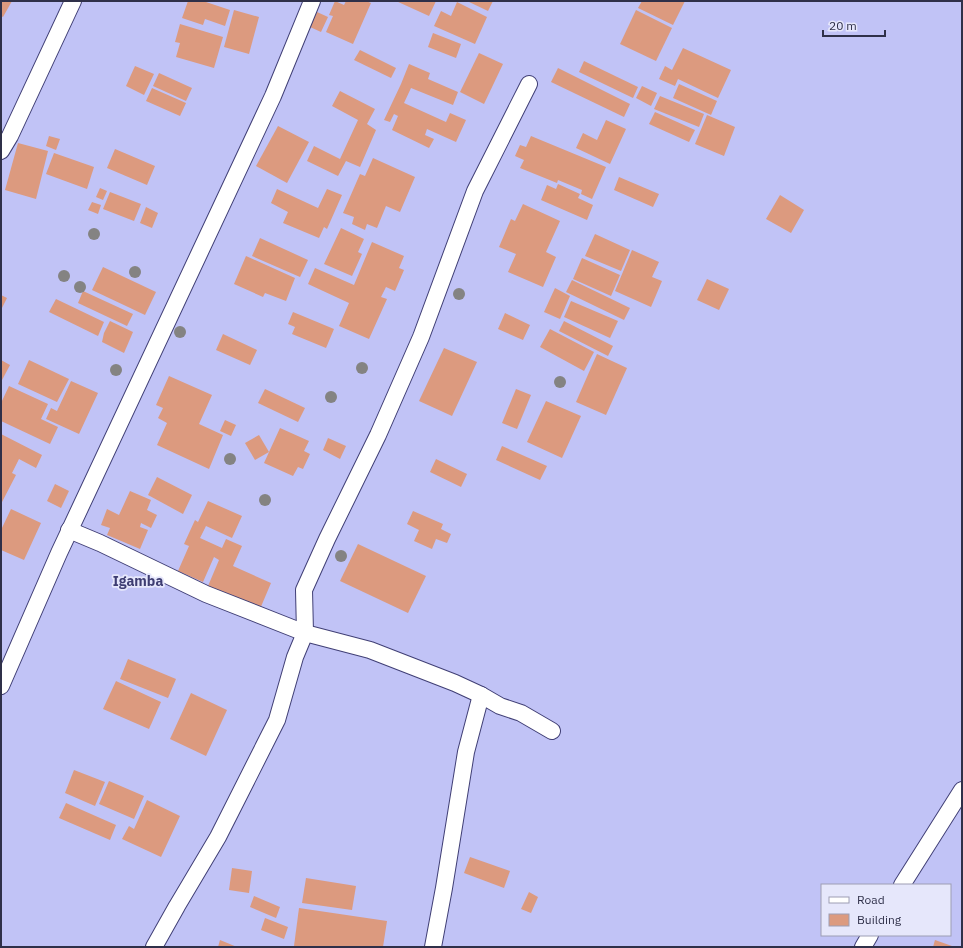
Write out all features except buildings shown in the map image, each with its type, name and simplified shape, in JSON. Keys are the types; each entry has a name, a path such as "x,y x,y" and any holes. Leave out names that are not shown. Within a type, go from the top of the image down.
{"street":[{"path":"1,150 10,136 73,1"},
{"path":"1,686 69,530 273,96 312,1"},
{"path":"154,947 218,837 277,720 295,657 305,633 304,590 378,435 421,337 475,191 529,84"},
{"path":"69,530 100,543 206,594 305,633 370,650 455,683 552,731"},
{"path":"433,947 466,752 481,695"},
{"path":"903,884 962,790"},
{"path":"863,947 869,936"}],"district":[{"name":"Igamba","path":"138,581"}]}
